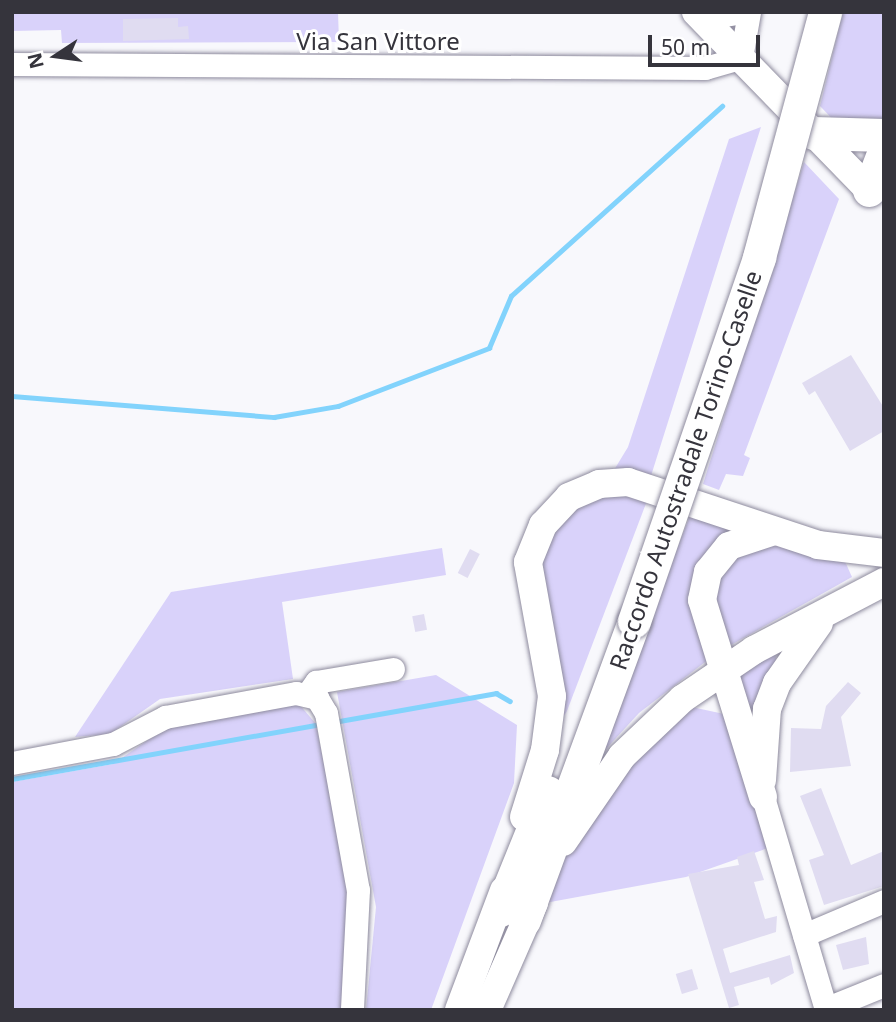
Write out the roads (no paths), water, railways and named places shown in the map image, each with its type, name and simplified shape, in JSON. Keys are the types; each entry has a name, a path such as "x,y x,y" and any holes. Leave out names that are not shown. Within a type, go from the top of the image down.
{"highway":[{"name":"Raccordo Autostradale Torino-Caselle","path":"626,620 744,254 806,12"},
{"name":"Raccordo Autostradale Torino-Caselle","path":"512,915 626,620 759,257 825,12"},
{"path":"813,133 884,135"},
{"path":"877,193 884,151"}],"main road":[{"path":"699,15 813,133 877,193"},
{"path":"487,1010 512,915 550,719 551,673 528,579 542,525 575,493 614,482 649,487 774,531 843,550 884,553"},
{"path":"762,797 734,717 704,617 708,572 729,546 774,531"},
{"path":"762,797 764,736 777,683 860,576 843,550"},
{"path":"459,1010 512,915 603,779 682,699 721,670 884,582"},
{"path":"682,699 719,704 734,717"}],"street":[{"path":"699,15 742,12"},
{"path":"741,58 749,12"},
{"name":"Via San Vittore","path":"12,64 677,68 741,58"},
{"path":"12,763 113,744 165,717 308,694 316,682 393,669"},
{"path":"308,694 328,723 360,904 352,1010"},
{"path":"762,797 825,1009 884,985"},
{"path":"804,935 884,901"}],"waterway":[{"path":"12,396 274,417 338,406 489,348 511,296 722,106"},
{"path":"334,722 496,693 510,701"},
{"path":"12,779 322,724"}]}
